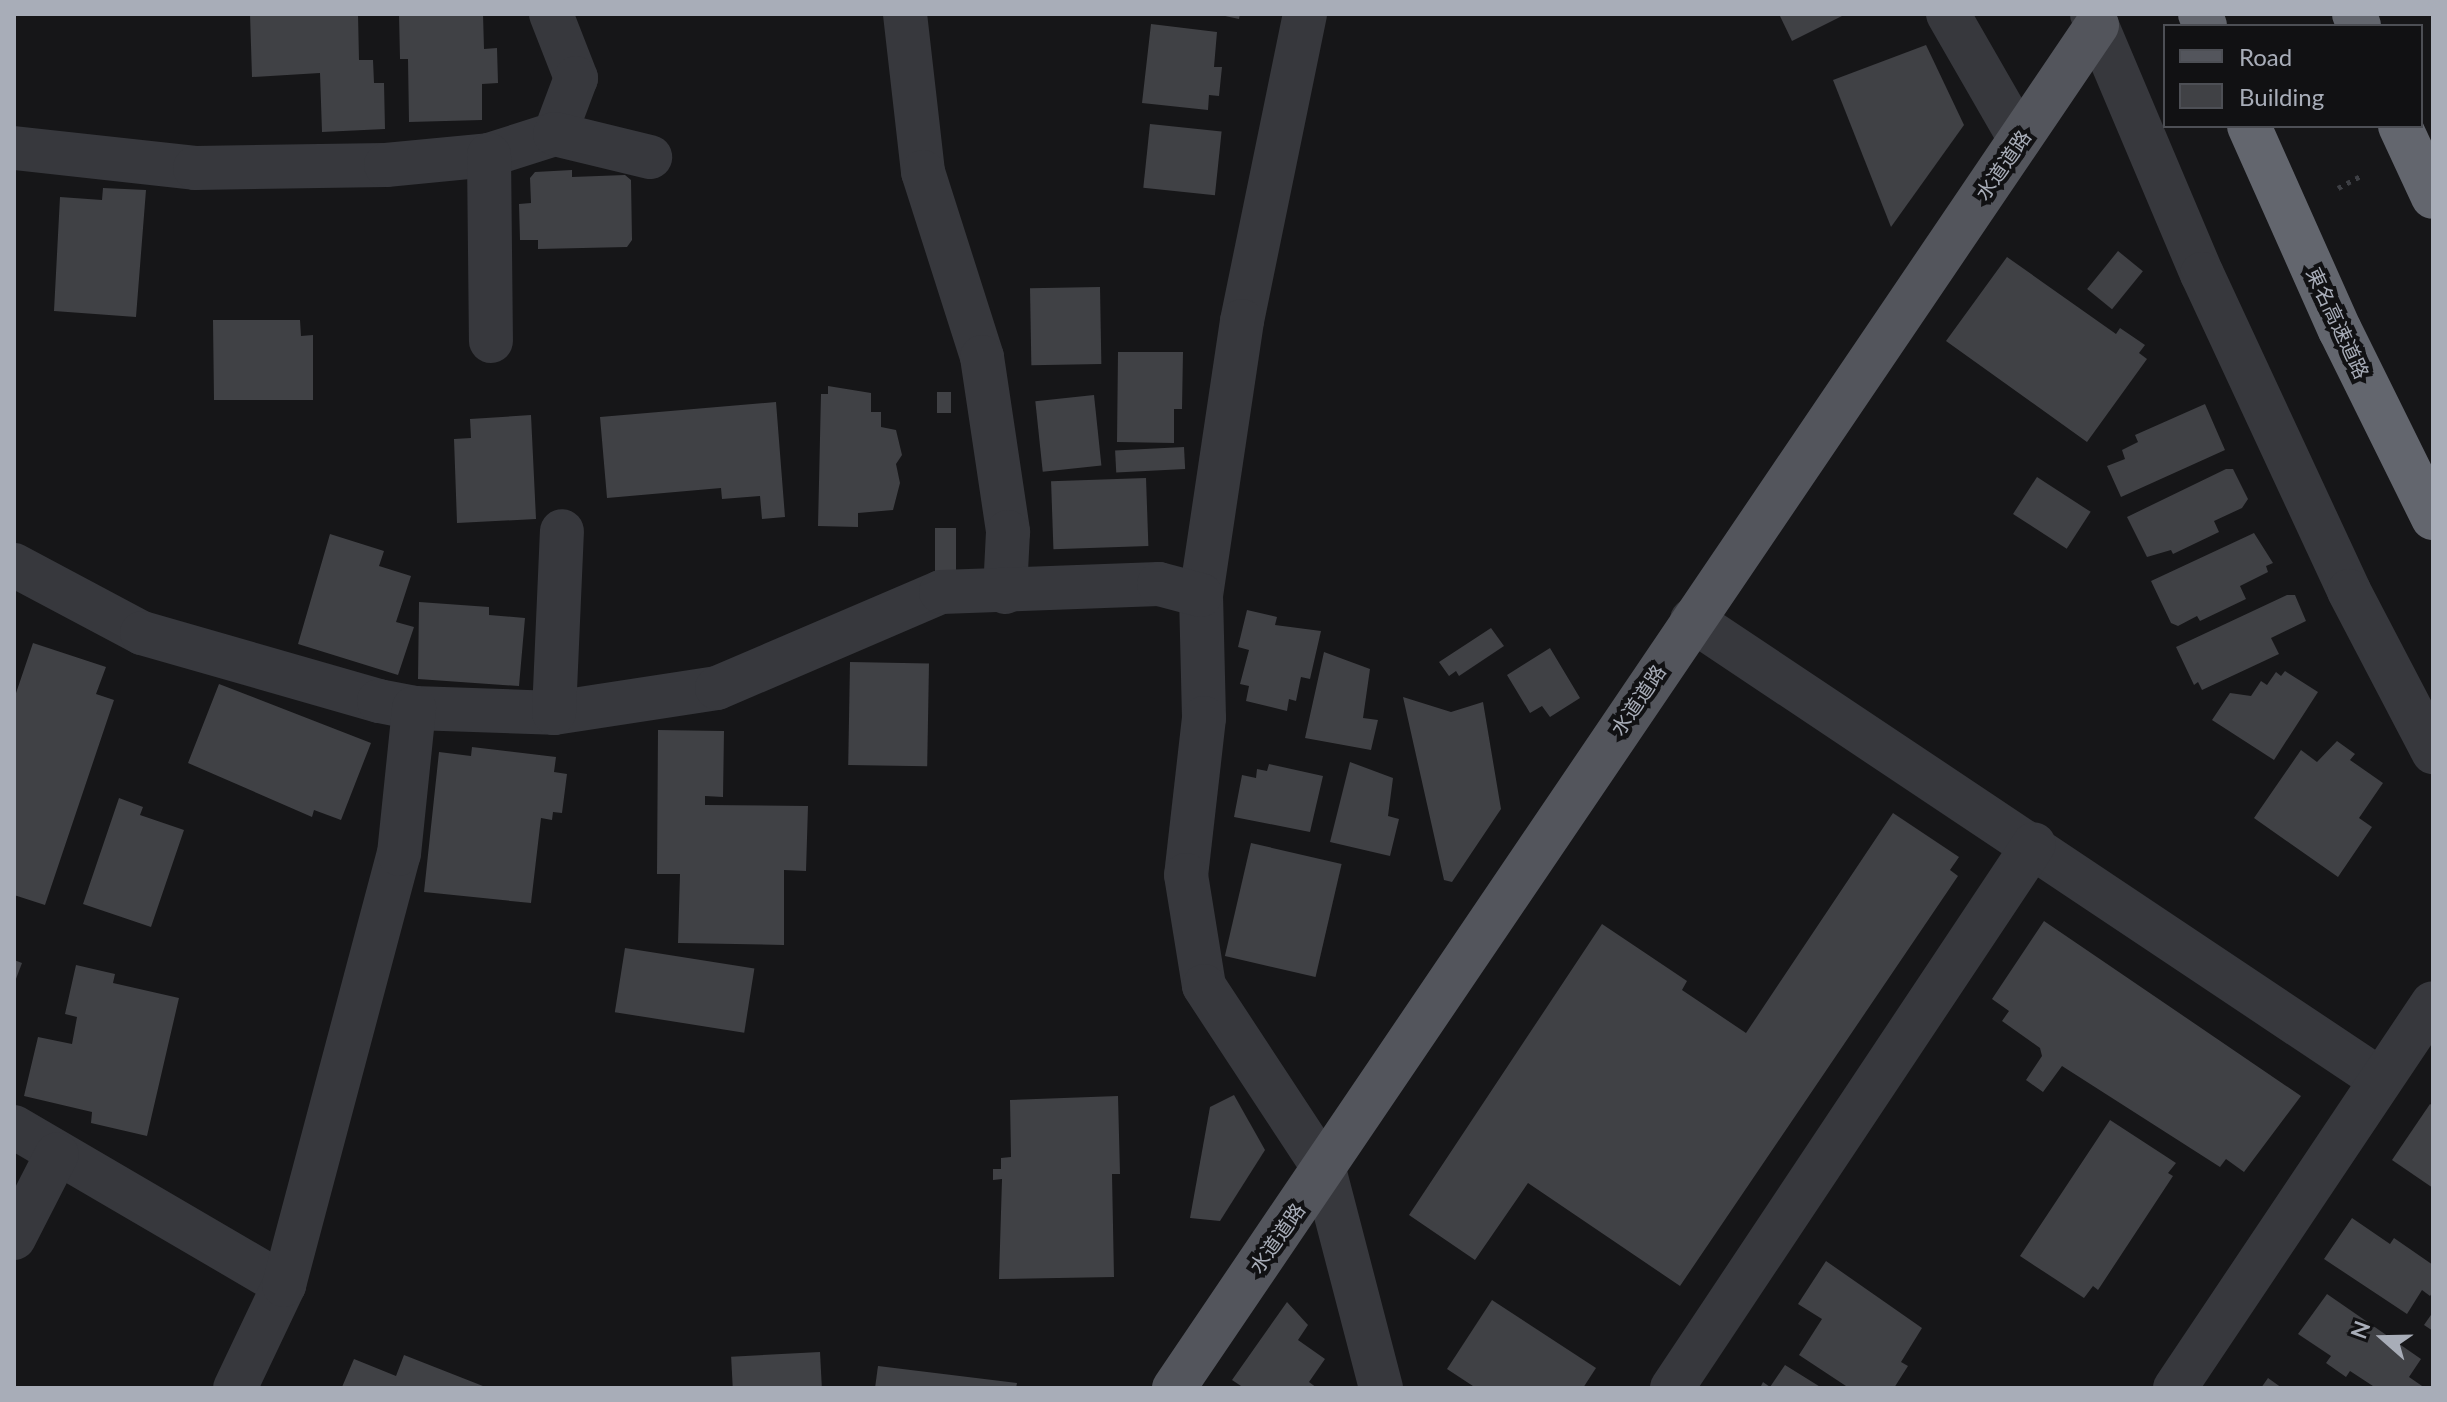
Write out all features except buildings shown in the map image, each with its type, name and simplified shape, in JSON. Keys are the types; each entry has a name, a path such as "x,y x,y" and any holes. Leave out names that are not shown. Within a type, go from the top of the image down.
{"highway":[{"name":"東名高速道路","path":"2250,128 2340,330 2433,518"},
{"path":"2401,128 2433,197"}],"main road":[{"name":"水道道路","path":"1174,1388 2020,139 2098,18"}],"street":[{"path":"551,14 576,78 555,134"},
{"path":"905,14 923,172 982,357 1008,532 1005,592"},
{"path":"1305,14 1242,321 1201,595 1204,718 1186,875 1204,986 1324,1169 1381,1388"},
{"path":"1948,14 2020,139"},
{"path":"2098,18 2208,288 2349,591 2433,752"},
{"path":"14,148 195,168 386,165 489,155 555,134 650,157"},
{"path":"489,155 491,341"},
{"path":"554,713 562,531"},
{"path":"14,565 142,633 414,708 554,713 717,688 941,592 1159,584 1201,595"},
{"path":"1692,620 2034,844 2381,1080"},
{"path":"235,1388 284,1285 399,854 414,708"},
{"path":"1672,1388 2034,844"},
{"path":"2175,1388 2433,1003"},
{"path":"14,1127 284,1285"},
{"path":"14,1238 57,1154"}]}
